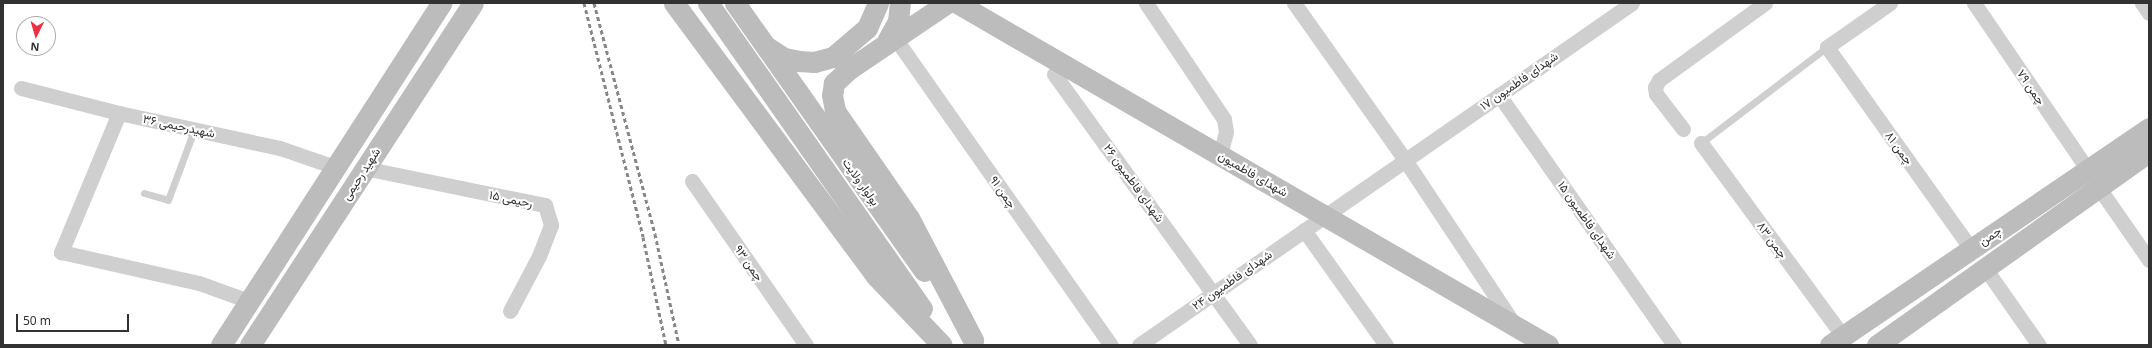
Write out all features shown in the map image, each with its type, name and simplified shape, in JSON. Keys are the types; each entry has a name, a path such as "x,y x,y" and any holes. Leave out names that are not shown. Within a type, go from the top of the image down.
{"main road":[{"path":"221,345 441,3"},
{"name":"شهید رحیمی","path":"250,345 473,3"},
{"path":"674,3 876,276 942,345"},
{"name":"بولوار ولایت","path":"708,3 732,35 946,345"},
{"path":"765,46 784,58 799,61 814,62 833,57 867,28 877,10 878,3"},
{"path":"891,40 898,21 900,3"},
{"path":"947,3 891,40 834,83 832,95 835,111 908,218 975,343"},
{"name":"شهدای فاطمیون","path":"957,3 1548,345"},
{"name":"بولوار ولایت","path":"741,11 975,343"},
{"path":"395,74 417,89"},
{"name":"چمن","path":"1841,342 1971,249 2149,128"},
{"name":"چمن","path":"1877,345 2149,152"},
{"path":"2088,170 2099,188"},
{"path":"1971,249 1985,268"}],"street":[{"path":"1146,3 1224,119 1226,132 1220,155"},
{"path":"1294,3 1406,160 1516,326"},
{"name":"شهدای فاطمیون ۱۷","path":"1325,216 1632,3"},
{"path":"1683,129 1656,94 1655,87 1659,80 1765,3"},
{"path":"1827,47 1890,3"},
{"name":"چمن ۷۹","path":"1974,3 2088,170"},
{"path":"2142,3 2149,13"},
{"name":"چمن ۹۱","path":"891,40 1112,345"},
{"name":"چمن ۸۱","path":"1827,47 1971,249"},
{"name":"شهدای فاطمیون ۲۶","path":"1054,74 1214,293 1250,345"},
{"name":"شهیدرحیمی ۳۶","path":"21,88 119,113 280,148 336,167"},
{"name":"شهدای فاطمیون ۱۵","path":"1499,95 1674,345"},
{"path":"119,113 61,252 199,282 249,302"},
{"name":"چمن ۸۳","path":"1701,143 1841,342"},
{"name":"رحیمی ۱۵","path":"364,168 545,206 551,225 539,256 510,311"},
{"name":"چمن ۹۳","path":"692,181 806,345"},
{"path":"2099,188 2149,260"},
{"name":"شهدای فاطمیون ۲۴","path":"1140,345 1325,216"},
{"path":"1304,230 1386,345"},
{"path":"1985,268 2039,345"}],"lane":[{"path":"1701,143 1827,47"},
{"path":"144,193 168,200 194,130"}],"railway":[{"path":"584,3 643,237 666,345"},
{"path":"594,3 655,234 679,345"}]}
